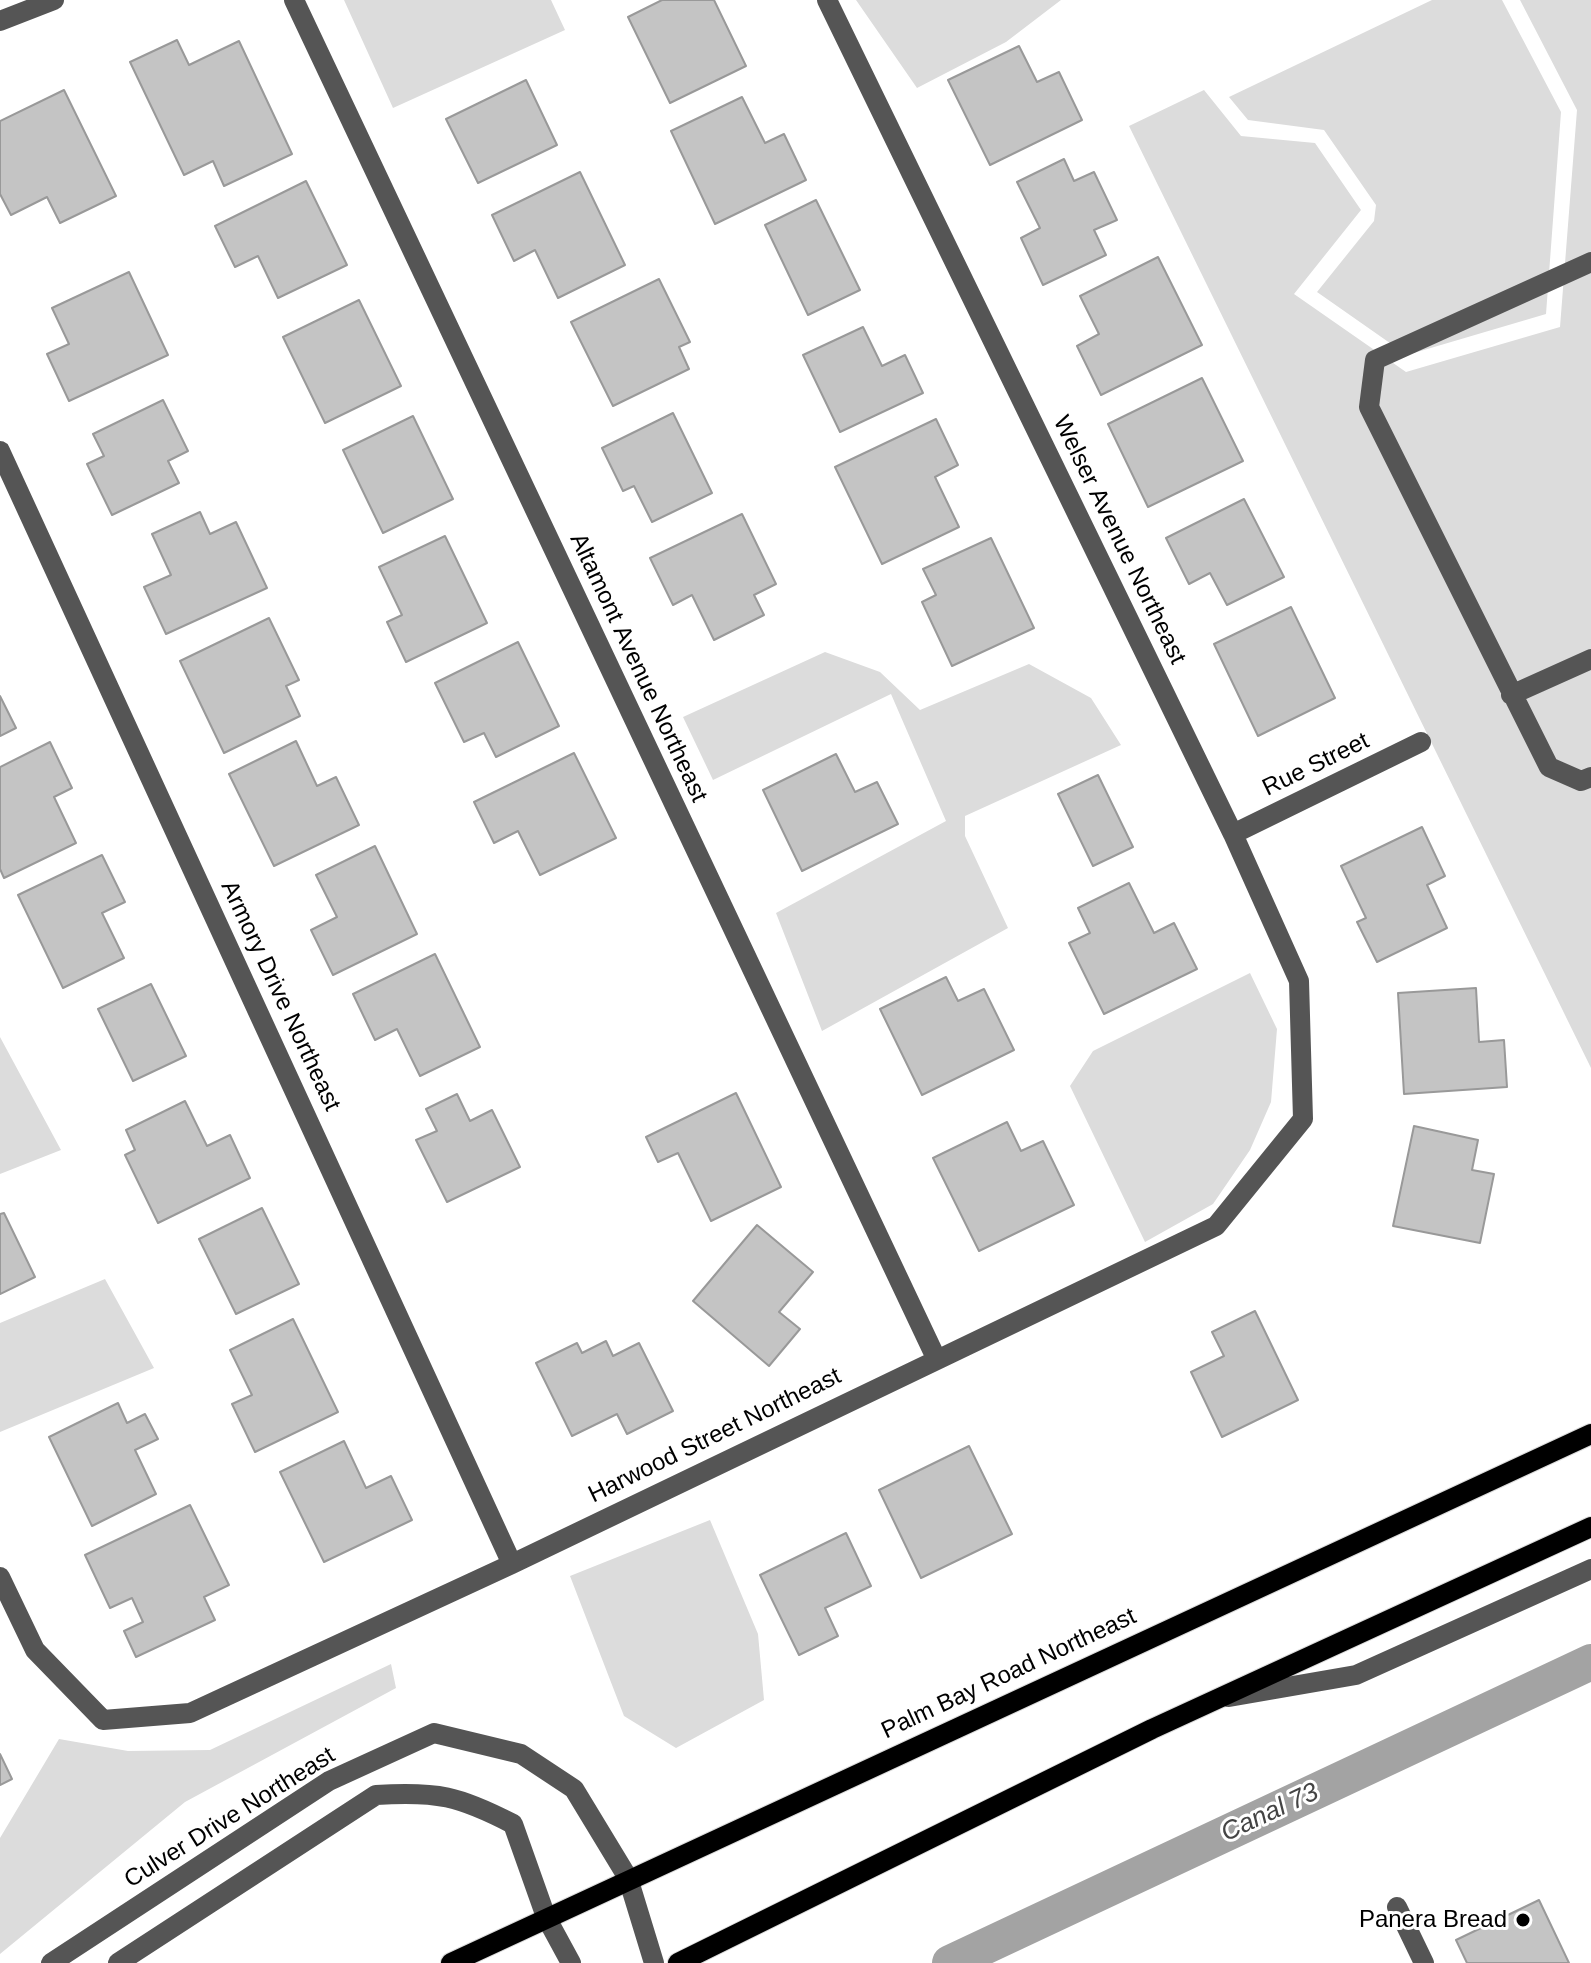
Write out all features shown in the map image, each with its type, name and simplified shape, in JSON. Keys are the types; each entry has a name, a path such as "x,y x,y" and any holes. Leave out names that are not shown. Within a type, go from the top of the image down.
{"main road":[{"name":"Palm Bay Road Northeast","path":"451,1963 628,1878 1591,1434"},
{"path":"678,1963 1152,1729 1591,1527"}],"street":[{"path":"0,21 54,0"},
{"name":"Altamont Avenue Northeast","path":"294,0 936,1358"},
{"name":"Welser Avenue Northeast","path":"827,0 1233,834 1299,981 1303,1119"},
{"path":"1591,262 1375,360 1369,407 1549,767 1581,781 1591,777"},
{"name":"Armory Drive Northeast","path":"0,451 512,1564"},
{"path":"1511,695 1591,659"},
{"name":"Rue Street","path":"1233,834 1421,742"},
{"name":"Harwood Street Northeast","path":"0,1577 35,1650 103,1720 190,1713 512,1564 1216,1226 1303,1119"},
{"path":"1221,1699 1356,1675 1591,1569"},
{"name":"Culver Drive Northeast","path":"51,1963 329,1781 434,1733 521,1754 574,1789 628,1878 654,1963"},
{"path":"118,1963 376,1795 427,1792 475,1805 513,1824 546,1917 571,1963"},
{"path":"1397,1907 1424,1963"}],"shaded area":[{"path":"344,0 551,0 565,30 393,108"},
{"path":"856,0 1061,0 1006,42 917,88"},
{"path":"1432,0 1502,0 1561,112 1546,314 1407,355 1317,292 1374,221 1376,205 1324,130 1248,120 1229,97"},
{"path":"1520,0 1591,0 1591,1068 1129,126 1204,90 1241,136 1315,143 1361,210 1294,294 1406,372 1560,327 1577,110"},
{"path":"825,652 880,672 920,710 1029,664 1091,698 1121,745 965,816 965,836 1008,928 822,1031 776,913 946,821 891,694 713,780 683,717"},
{"path":"1250,973 1277,1029 1271,1102 1250,1150 1213,1204 1145,1242 1070,1086 1093,1051"},
{"path":"0,1037 61,1150 0,1174"},
{"path":"105,1279 154,1368 0,1432 0,1323"},
{"path":"710,1520 758,1634 764,1700 676,1748 624,1716 570,1576"},
{"path":"391,1664 396,1688 185,1802 0,1954 0,1838 59,1739 128,1751 210,1750"}],"building":[{"path":"662,0 714,0 746,66 670,103 628,17"},
{"path":"177,40 189,65 239,41 292,154 224,186 213,161 184,175 130,62"},
{"path":"1019,46 1037,82 1059,72 1082,120 990,165 948,80"},
{"path":"526,80 557,145 478,183 446,119"},
{"path":"64,90 116,196 60,223 47,197 11,215 0,194 0,121"},
{"path":"742,97 765,143 784,134 806,180 715,224 671,131"},
{"path":"1064,159 1074,181 1094,172 1117,220 1094,230 1106,255 1043,285 1021,238 1040,228 1017,182"},
{"path":"580,172 625,265 558,298 535,250 514,261 492,215"},
{"path":"306,181 347,265 278,298 258,256 235,267 215,226"},
{"path":"816,200 860,290 808,315 765,225"},
{"path":"1158,257 1202,345 1101,395 1077,346 1099,334 1080,296"},
{"path":"129,272 168,355 69,401 47,354 69,344 52,308"},
{"path":"659,279 690,342 679,347 689,369 613,406 571,322"},
{"path":"359,300 401,386 325,423 283,337"},
{"path":"863,327 882,366 905,355 923,393 840,432 803,355"},
{"path":"1202,378 1243,461 1148,507 1108,424"},
{"path":"163,400 188,451 168,461 179,483 112,515 87,464 104,456 93,434"},
{"path":"673,413 712,493 652,522 634,486 623,491 602,448"},
{"path":"413,416 453,499 383,533 343,450"},
{"path":"936,419 958,465 935,477 959,527 882,564 835,467"},
{"path":"1244,499 1284,577 1227,605 1210,573 1189,584 1166,538"},
{"path":"200,512 210,534 236,522 267,588 166,634 144,587 171,575 152,534"},
{"path":"742,514 776,584 754,595 764,615 714,640 692,595 673,605 650,558"},
{"path":"445,536 487,623 406,662 387,622 402,615 379,567"},
{"path":"991,538 1034,628 952,666 922,602 936,595 923,569"},
{"path":"1291,607 1335,698 1258,736 1214,644"},
{"path":"269,618 299,680 286,686 300,716 224,753 180,661"},
{"path":"518,642 559,726 496,757 484,733 464,742 435,683"},
{"path":"0,696 16,728 0,736"},
{"path":"296,741 317,786 336,777 359,825 274,866 229,774"},
{"path":"50,742 72,788 54,797 76,843 4,878 0,869 0,767"},
{"path":"574,753 616,838 540,875 518,831 494,843 474,802"},
{"path":"836,754 855,792 877,782 898,824 802,871 763,790"},
{"path":"1098,775 1133,847 1093,866 1058,794"},
{"path":"1422,827 1445,876 1427,885 1447,928 1377,962 1357,922 1366,918 1341,866"},
{"path":"375,846 417,934 333,975 311,930 337,917 316,875"},
{"path":"102,855 125,902 102,913 124,958 63,988 18,895"},
{"path":"1129,883 1154,933 1174,923 1197,969 1104,1014 1069,943 1090,933 1078,908"},
{"path":"435,954 480,1047 420,1076 397,1029 375,1040 353,994"},
{"path":"946,977 958,1001 984,989 1014,1050 922,1095 880,1009"},
{"path":"151,984 186,1056 133,1081 98,1009"},
{"path":"1476,988 1479,1042 1504,1040 1507,1087 1404,1094 1398,993"},
{"path":"736,1093 781,1187 711,1221 678,1153 658,1162 646,1137"},
{"path":"457,1094 470,1121 492,1110 520,1167 447,1202 416,1140 437,1131 426,1109"},
{"path":"185,1101 207,1146 230,1135 250,1178 158,1223 125,1155 135,1150 126,1130"},
{"path":"1007,1122 1021,1151 1043,1141 1074,1205 979,1251 933,1158"},
{"path":"1414,1126 1478,1140 1472,1170 1494,1174 1480,1243 1393,1226"},
{"path":"262,1208 299,1284 236,1314 199,1239"},
{"path":"4,1213 35,1277 0,1294 0,1214"},
{"path":"757,1225 813,1272 779,1312 800,1329 769,1366 693,1301"},
{"path":"1255,1311 1298,1400 1222,1437 1191,1372 1224,1356 1212,1332"},
{"path":"293,1319 338,1412 255,1452 232,1404 252,1395 230,1350"},
{"path":"606,1341 613,1356 639,1343 673,1411 627,1434 617,1414 572,1436 536,1363 577,1343 582,1353"},
{"path":"118,1403 127,1423 145,1414 158,1439 135,1450 156,1494 92,1526 49,1437"},
{"path":"344,1441 366,1488 391,1476 412,1520 324,1562 280,1472"},
{"path":"969,1446 1012,1534 921,1578 879,1490"},
{"path":"190,1505 229,1585 204,1597 215,1620 136,1657 124,1631 143,1622 132,1598 110,1608 85,1555"},
{"path":"846,1533 871,1586 825,1608 838,1636 799,1655 760,1575"},
{"path":"0,1754 12,1779 0,1785"},
{"name":"Panera Bread","path":"1539,1900 1569,1963 1467,1963 1456,1940"}],"waterway":[{"name":"Canal 73","path":"950,1963 1591,1662"}],"place":[{"name":"Panera Bread","path":"1523,1920"}]}
